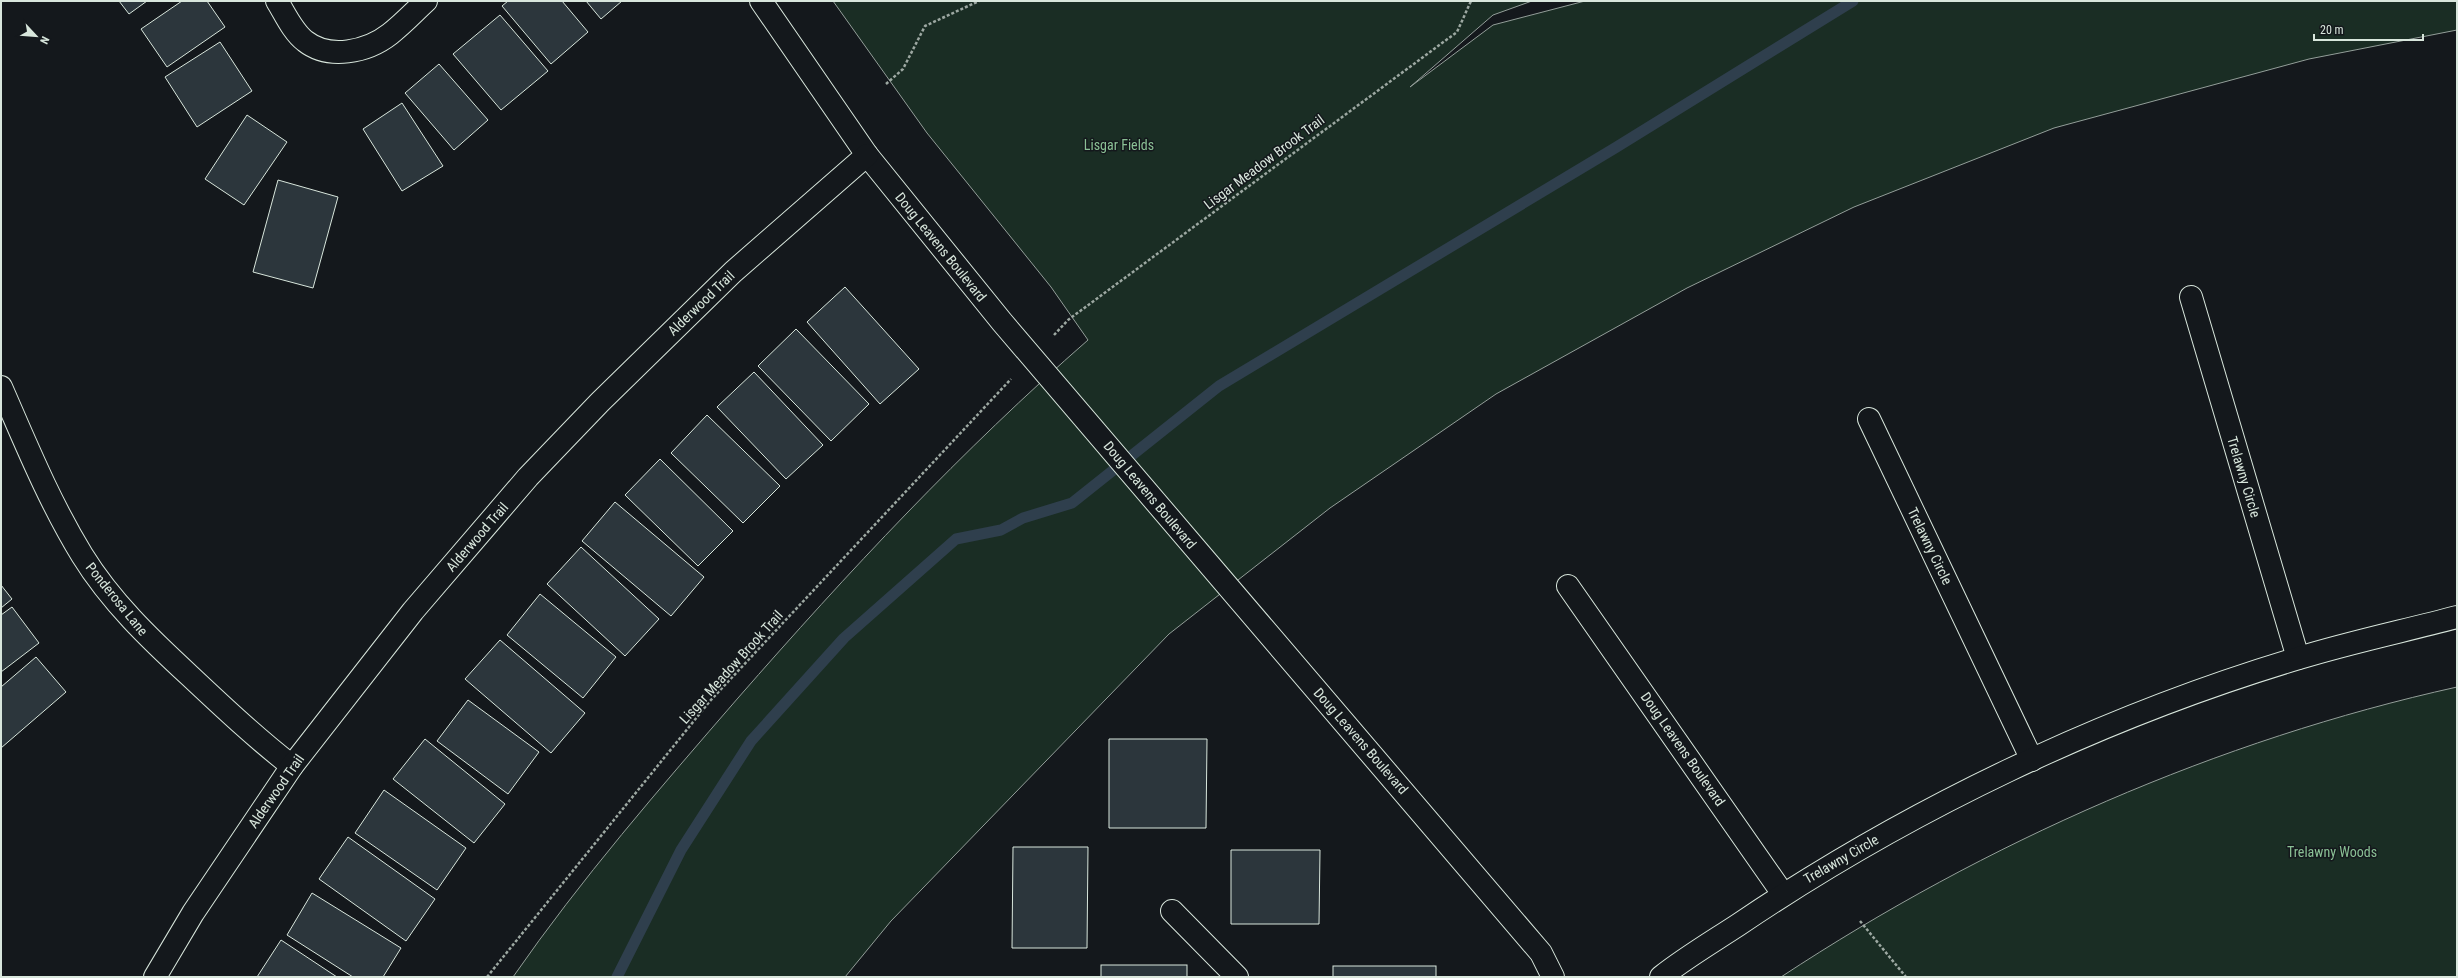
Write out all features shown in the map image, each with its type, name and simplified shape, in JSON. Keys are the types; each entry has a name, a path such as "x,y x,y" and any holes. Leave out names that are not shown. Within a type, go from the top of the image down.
{"street":[{"path":"277,1 288,21 305,41 330,53 360,49 389,35 426,1"},
{"name":"Doug Leavens Boulevard","path":"761,1 867,155 1002,322 1072,401 1186,538 1542,952 1553,977"},
{"name":"Alderwood Trail","path":"154,977 193,913 292,766 413,611 528,477 600,402 733,272 867,155"},
{"name":"Trelawny Circle","path":"2191,296 2298,658"},
{"name":"Ponderosa Lane","path":"1,387 45,490 82,556 114,599 138,628 251,733 292,766"},
{"name":"Trelawny Circle","path":"1869,419 2032,760"},
{"name":"Doug Leavens Boulevard","path":"1568,586 1783,894"},
{"name":"Trelawny Circle","path":"1661,977 1783,894 1888,832 2032,760 2153,708 2298,658 2457,617"},
{"path":"1172,912 1237,977"}],"path":[{"path":"886,84 903,69 925,26 979,1"},
{"name":"Lisgar Meadow Brook Trail","path":"1058,330 1068,320 1457,32 1471,1"},
{"name":"Lisgar Meadow Brook Trail","path":"487,977 710,701 1006,385"},
{"path":"1860,921 1906,977"}],"green space":[{"name":"Lisgar Fields","path":"833,1 1532,1 1493,15 1410,87 1493,25 1585,1 2457,1 2457,30 2309,59 2054,128 1854,207 1687,288 1496,394 1330,508 1169,634 891,921 845,977 513,977 566,905 622,834 738,698 821,604 951,468 1041,382 1088,340 1051,287 927,133"},
{"name":"Trelawny Woods","path":"2457,687 2457,977 1781,977 1859,928 1940,882 2022,840 2106,801 2192,766 2279,736 2368,709"}],"building":[{"path":"119,1 147,1 129,14"},
{"path":"182,1 207,1 225,27 167,67 141,29"},
{"path":"508,1 562,1 588,32 551,64 502,6"},
{"path":"586,1 622,1 601,19"},
{"path":"500,15 548,71 501,110 453,54"},
{"path":"220,42 252,91 197,127 165,77"},
{"path":"439,64 488,120 454,150 405,93"},
{"path":"402,103 443,166 402,191 363,129"},
{"path":"247,115 287,142 244,205 205,179"},
{"path":"278,180 338,197 313,288 253,272"},
{"path":"845,287 919,369 880,404 807,322"},
{"path":"796,329 869,404 831,441 758,366"},
{"path":"754,372 823,445 786,479 717,407"},
{"path":"707,415 780,486 743,523 671,453"},
{"path":"660,459 733,531 698,566 625,495"},
{"path":"615,502 704,577 671,616 582,541"},
{"path":"581,547 659,619 625,656 547,584"},
{"path":"1,585 12,599 1,608"},
{"path":"540,594 616,657 583,698 507,635"},
{"path":"12,607 39,643 1,672 1,615"},
{"path":"500,640 585,713 551,753 465,679"},
{"path":"36,657 66,692 1,748 1,687"},
{"path":"468,700 539,752 508,794 437,741"},
{"path":"425,739 505,804 474,843 393,779"},
{"path":"1109,739 1207,739 1206,828 1109,828"},
{"path":"384,790 466,848 437,890 355,833"},
{"path":"348,837 435,899 406,941 319,879"},
{"path":"1013,847 1088,847 1087,948 1012,948"},
{"path":"1231,850 1320,850 1319,924 1231,924"},
{"path":"312,893 401,948 383,977 353,977 287,935"},
{"path":"281,940 337,977 257,977"},
{"path":"1101,965 1187,965 1187,977 1101,977"},
{"path":"1333,966 1436,966 1436,977 1333,977"}],"waterway":[{"path":"617,977 681,850 751,741 844,638 956,539 1001,530 1023,518 1072,503 1219,386 1615,148 1853,1"}]}
